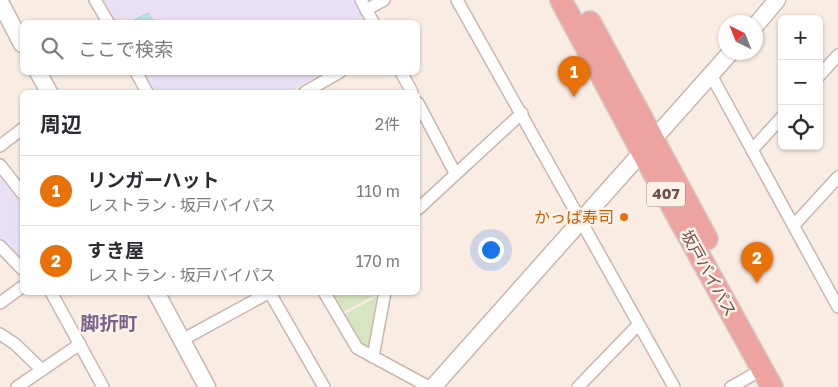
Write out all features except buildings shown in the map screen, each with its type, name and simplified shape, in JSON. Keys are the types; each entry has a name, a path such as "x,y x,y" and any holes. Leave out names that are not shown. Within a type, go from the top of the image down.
{"highway":[{"name":"坂戸バイパス","path":"561,0 788,387"},
{"name":"坂戸バイパス","path":"578,0 647,146 767,378"}],"street":[{"path":"95,0 107,20"},
{"path":"372,20 364,5 384,0"},
{"path":"457,0 674,387"},
{"path":"763,17 778,0"},
{"path":"0,2 20,40"},
{"path":"823,72 838,55"},
{"path":"326,295 357,348 431,387 724,60"},
{"path":"40,75 48,90"},
{"path":"138,75 146,90"},
{"path":"319,89 336,75"},
{"path":"403,75 411,90"},
{"path":"711,75 837,304"},
{"path":"420,107 455,173"},
{"path":"420,206 522,113"},
{"path":"752,150 778,121"},
{"path":"0,146 20,130"},
{"path":"0,165 20,190"},
{"path":"794,225 838,176"},
{"path":"0,246 20,266"},
{"path":"0,303 20,288"},
{"path":"53,295 103,387"},
{"path":"158,295 207,387"},
{"path":"182,340 266,295"},
{"path":"271,295 324,387"},
{"path":"373,357 384,295"},
{"path":"578,387 638,325"},
{"path":"0,334 15,344 42,370"},
{"path":"17,387 80,344"},
{"path":"731,387 767,378"}],"shaded area":[{"path":"101,0 354,0 366,20 113,20"},
{"path":"143,75 320,75 293,90 152,90"},
{"path":"0,174 20,199 20,258 0,239"}],"green space":[{"path":"333,295 375,295 343,312"},
{"path":"382,295 371,344 367,346 361,343 345,314"}],"water":[{"path":"148,13 153,20 135,20"}],"place":[{"name":"リンガーハット","path":"574,97"},
{"name":"かっぱ寿司","path":"624,217"},
{"name":"すき屋","path":"757,283"}],"district":[{"name":"脚折町","path":"109,323"}]}
